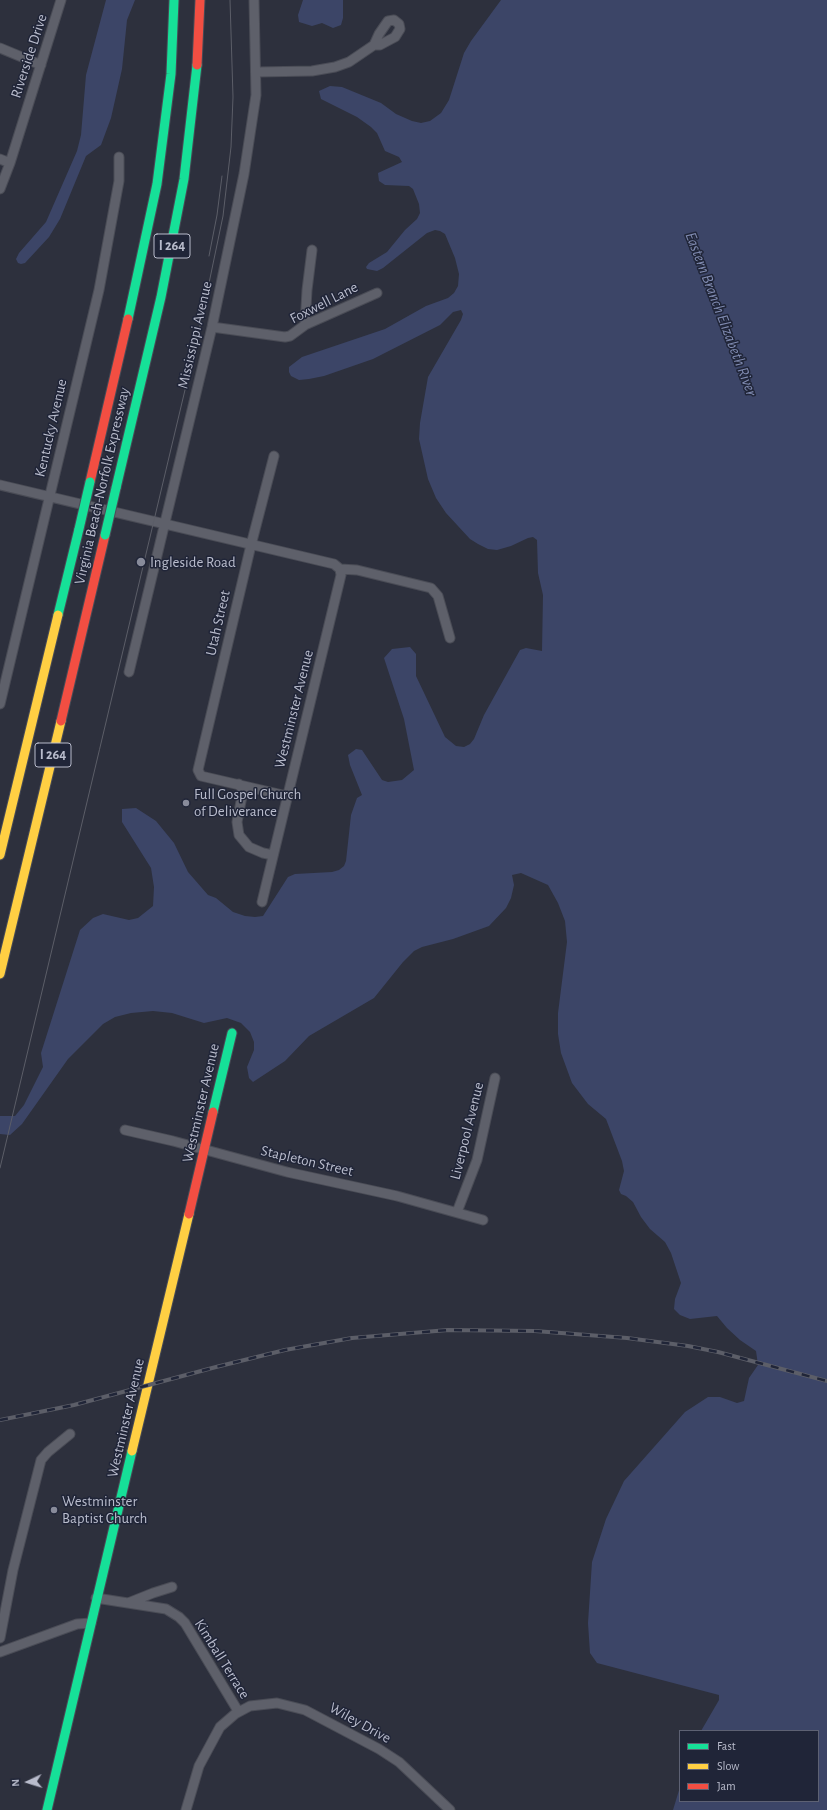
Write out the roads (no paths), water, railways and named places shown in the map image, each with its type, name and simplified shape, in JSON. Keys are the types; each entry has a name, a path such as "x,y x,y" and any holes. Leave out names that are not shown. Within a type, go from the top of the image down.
{"main road":[{"name":"Virginia Beach-Norfolk Expressway","path":"0,855 140,270 157,184 170,74 174,0"},
{"name":"Virginia Beach-Norfolk Expressway","path":"0,974 161,297 184,179 196,84 200,0"},
{"name":"Westminster Avenue","path":"47,1810 96,1598 232,1033"}],"street":[{"name":"Riverside Drive","path":"0,189 10,163 61,0"},
{"name":"Mississippi Avenue","path":"129,672 163,524 212,327 244,174 256,95 257,72 254,0"},
{"path":"257,72 312,71 336,67 349,62 374,45"},
{"path":"0,48 41,65"},
{"name":"Kentucky Avenue","path":"0,704 99,290 119,180 119,157"},
{"path":"0,160 10,163"},
{"path":"305,325 306,290 312,250"},
{"name":"Foxwell Lane","path":"212,327 236,329 285,337 292,335 305,325 377,293"},
{"name":"Utah Street","path":"239,784 201,776 199,773 201,757 251,544 274,456"},
{"path":"0,485 334,564 340,569 357,570 431,588 438,596 450,638"},
{"name":"Westminster Avenue","path":"262,902 342,575 340,569"},
{"path":"239,784 287,796"},
{"path":"239,784 243,792 236,822 239,835 249,847 273,855"},
{"name":"Liverpool Avenue","path":"457,1212 477,1160 494,1078"},
{"name":"Stapleton Street","path":"125,1130 173,1141 287,1172 396,1196 483,1220"},
{"path":"0,1638 13,1570 41,1460 48,1452 70,1434"},
{"path":"128,1603 172,1587"},
{"name":"Kimball Terrace","path":"96,1598 166,1610 179,1617 185,1623 238,1711 220,1727 204,1754 192,1783 186,1810"},
{"path":"0,1652 77,1624 91,1623"},
{"name":"Wiley Drive","path":"238,1711 250,1706 277,1703 305,1710 353,1734 399,1762 450,1810"}],"water":[{"path":"106,0 135,0 127,20 122,69 111,118 101,145 86,156 60,219 49,237 25,263 21,264 18,263 16,259 19,253 46,222 77,151 81,135 86,75"},
{"path":"303,0 343,0 343,18 341,25 333,28 322,23 312,26 299,22 298,15"},
{"name":"Eastern Branch Elizabeth River","path":"501,0 827,0 827,1810 673,1810 679,1790 679,1802 819,1802 819,1730 702,1730 719,1700 719,1695 597,1663 590,1653 588,1623 592,1562 606,1519 624,1481 685,1412 708,1397 720,1397 737,1403 744,1401 749,1378 758,1365 756,1351 740,1340 717,1316 690,1319 680,1315 674,1309 675,1299 681,1283 671,1253 665,1242 650,1229 641,1217 633,1202 621,1194 619,1190 624,1171 622,1161 606,1119 588,1104 572,1083 561,1053 558,1034 558,1013 567,942 565,921 558,903 548,885 521,873 512,875 514,885 511,898 506,908 489,926 453,939 422,947 414,951 403,962 374,998 309,1036 285,1061 253,1082 249,1078 247,1067 254,1050 254,1042 250,1032 241,1023 227,1018 204,1023 172,1013 153,1011 131,1013 115,1017 103,1024 68,1059 22,1124 10,1135 0,1134 0,1116 15,1116 24,1105 43,1067 41,1053 80,930 93,918 103,914 129,920 138,918 153,906 154,887 151,868 122,822 122,809 136,808 156,821 174,843 188,872 208,895 216,898 233,912 245,916 263,916 288,877 295,874 332,872 339,870 344,866 346,861 351,815 357,798 362,795 350,765 348,755 356,749 362,750 382,780 388,782 402,780 414,770 404,719 384,658 392,649 410,647 416,654 416,676 445,737 456,746 464,747 470,744 474,739 484,715 520,650 526,648 542,651 543,595 538,573 537,540 533,537 528,538 511,546 497,550 488,549 478,544 470,539 446,513 436,498 428,479 419,439 420,423 428,377 461,320 463,314 461,310 453,312 440,325 373,359 324,376 309,379 299,380 291,376 289,372 289,367 302,357 385,329 426,306 448,298 454,293 458,286 459,274 455,258 445,234 435,230 427,233 383,268 377,271 367,269 366,267 369,263 387,252 405,230 417,219 420,213 419,204 413,189 409,186 385,185 379,181 378,173 402,162 399,157 385,151 377,133 371,127 357,117 321,99 319,91 330,86 342,87 381,103 396,114 412,121 421,123 430,121 441,113 449,100 464,53"}],"tram line":[{"path":"0,1168 199,331 223,216 231,147 233,97 230,0"},
{"path":"209,256 217,215 222,176"}],"railway":[{"path":"0,1420 74,1405 285,1350 352,1338 448,1330 535,1331 627,1338 688,1346 718,1352 827,1381"}],"place":[{"name":"Ingleside Road","path":"141,562"},
{"name":"Full Gospel Church of Deliverance","path":"186,803"},
{"name":"Westminster Baptist Church","path":"54,1510"}]}
